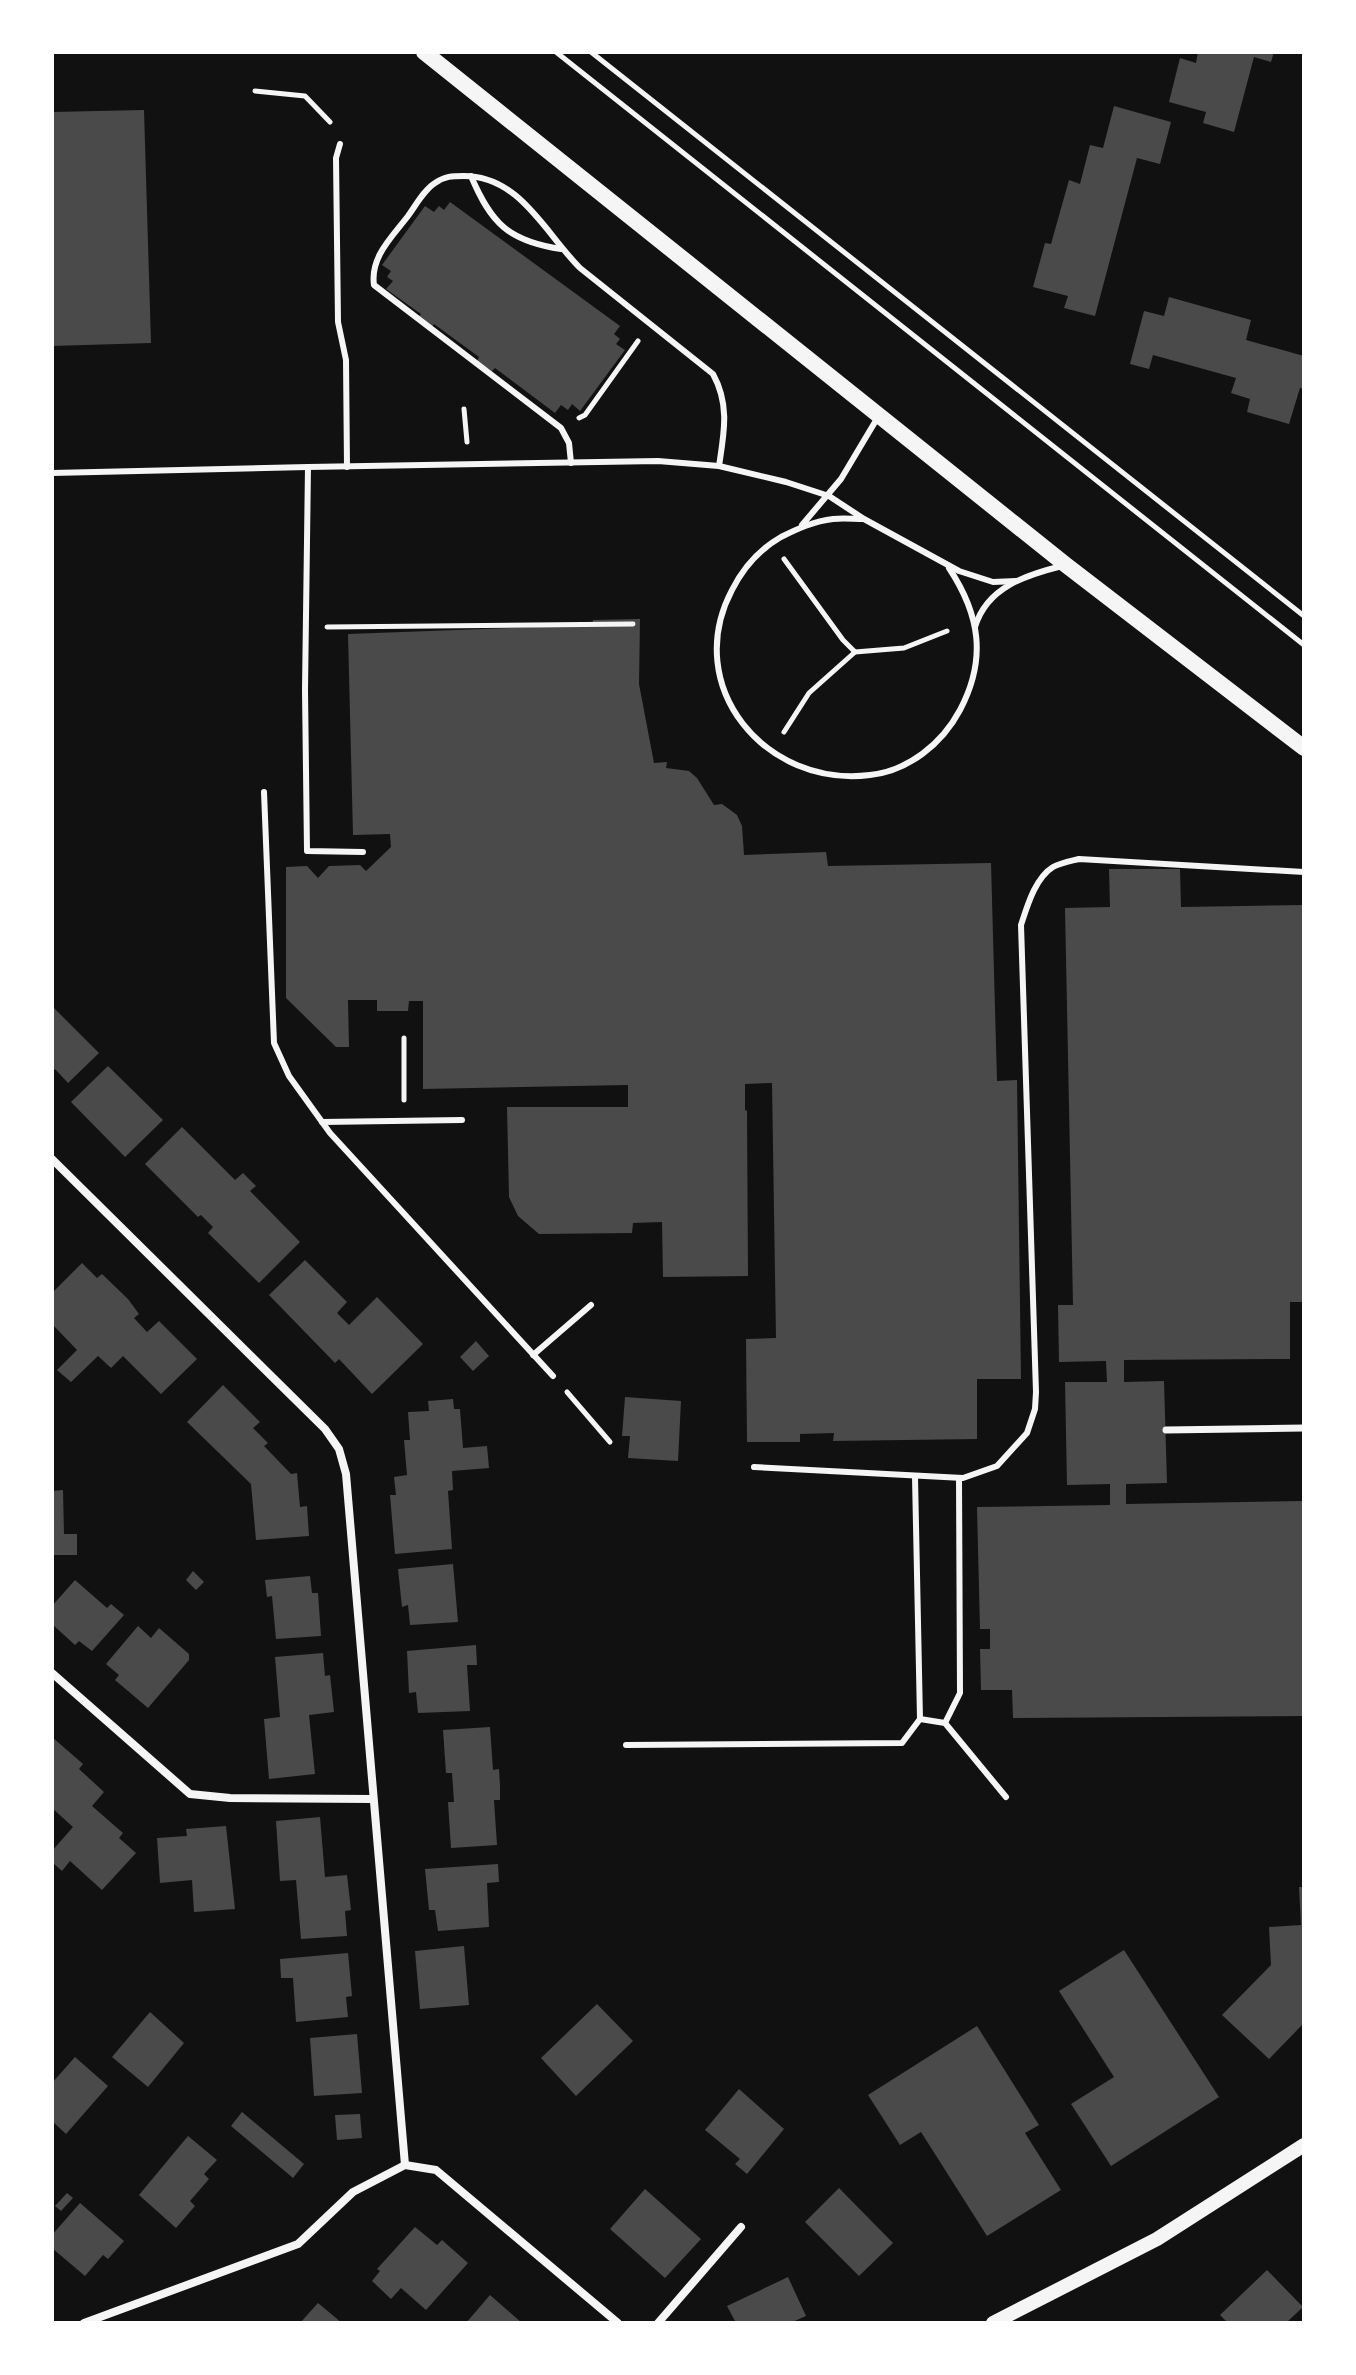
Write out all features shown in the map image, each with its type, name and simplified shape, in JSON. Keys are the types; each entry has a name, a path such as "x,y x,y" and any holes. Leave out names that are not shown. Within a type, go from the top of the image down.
{"main road":[{"path":"424,52 1066,565 1304,748"}],"street":[{"path":"52,1159 325,1429 339,1449 346,1474 405,2165"},
{"path":"1166,1430 1304,1428"},
{"path":"52,1673 190,1794 230,1798 372,1799"},
{"path":"993,2323 1157,2239 1304,2145"},
{"path":"84,2323 298,2244 353,2192 405,2165 436,2170 618,2323"},
{"path":"658,2323 741,2227"}],"lane":[{"path":"340,144 336,158 338,322 346,360 347,467"},
{"path":"571,463 569,443 561,428 374,285 373,274 379,254 431,185 446,176 471,176 511,191 533,210 561,249 609,293 713,374 722,391 725,427 719,466"},
{"path":"471,176 492,218 517,236 537,245 561,249"},
{"path":"880,414 829,496 799,527 772,543 746,568 727,599 720,621 719,669 736,714 750,733 769,751 793,765 820,775 849,778 878,774 906,764 930,749 950,727 970,690 977,665 975,627 965,592 947,565"},
{"path":"52,473 658,461 719,466 829,496 947,565 993,582 1016,581"},
{"path":"308,467 307,851 363,852"},
{"path":"799,527 831,519 864,519"},
{"path":"975,627 983,606 997,592 1016,581 1066,565"},
{"path":"264,792 274,1043 289,1076 322,1122 553,1376"},
{"path":"754,1467 959,1478 997,1466 1027,1433 1035,1409 1021,925 1036,890 1054,866 1079,859 1304,872"},
{"path":"322,1122 462,1120"},
{"path":"533,1355 591,1305"},
{"path":"626,1745 902,1743 920,1719 915,1477"},
{"path":"945,1723 960,1693 959,1478"},
{"path":"920,1719 945,1723 1006,1797"}],"path":[{"path":"556,52 1304,645"},
{"path":"591,52 1304,616"},
{"path":"255,91 305,96 328,117 340,144"},
{"path":"561,428 585,415 594,403 639,340 630,332"},
{"path":"464,409 466,442 479,442"},
{"path":"772,543 855,652"},
{"path":"306,624 336,629 633,624"},
{"path":"784,733 809,693 855,652 904,648 947,631"},
{"path":"404,1038 404,1121"},
{"path":"553,1376 610,1442"}],"building":[{"path":"1198,52 1274,52 1271,62 1254,57 1234,132 1203,123 1206,112 1169,102 1180,58 1196,63"},
{"path":"1114,106 1171,122 1160,164 1137,158 1095,316 1064,308 1068,296 1033,287 1045,243 1051,244 1069,180 1080,184 1090,145 1103,148"},
{"path":"144,110 151,343 52,346 52,112"},
{"path":"450,202 620,326 614,334 620,339 616,344 625,350 580,411 572,404 568,410 561,405 555,413 495,368 492,371 477,361 479,357 434,324 432,327 419,317 421,314 386,289 393,281 387,277 391,271 382,265 425,206 434,212 439,206 444,210"},
{"path":"1169,297 1251,320 1246,340 1304,356 1304,389 1300,388 1289,424 1247,412 1250,399 1231,393 1236,378 1153,355 1149,369 1130,364 1144,311 1164,316"},
{"path":"640,619 639,684 654,763 667,762 666,768 689,771 714,805 722,804 737,815 742,826 744,855 826,852 828,866 991,863 997,1081 1017,1080 1021,1379 977,1379 977,1439 833,1441 834,1433 800,1434 800,1442 747,1442 746,1339 776,1338 772,1083 745,1084 748,1276 663,1277 662,1222 633,1223 632,1233 539,1234 518,1216 509,1197 507,1107 628,1107 628,1085 423,1089 423,1001 409,1001 408,1011 377,1011 377,1000 348,1000 349,1047 336,1047 286,998 286,867 307,866 318,878 329,866 360,865 366,871 391,847 390,834 353,835 348,634 592,625 593,620"},
{"path":"1109,869 1180,869 1181,907 1304,905 1304,1302 1290,1302 1290,1359 1124,1360 1124,1382 1164,1381 1167,1483 1126,1484 1126,1504 1304,1501 1304,1716 1013,1718 1012,1690 981,1690 980,1649 990,1649 990,1629 980,1629 977,1507 1110,1505 1110,1484 1067,1485 1065,1382 1107,1382 1106,1361 1059,1362 1058,1305 1073,1305 1065,908 1110,907"},
{"path":"52,1006 99,1053 68,1083 55,1069 52,1072"},
{"path":"108,1066 163,1120 125,1157 71,1102"},
{"path":"182,1127 235,1180 243,1173 256,1186 250,1191 300,1242 259,1283 208,1233 213,1227 201,1215 198,1217 145,1164"},
{"path":"305,1260 347,1302 337,1313 349,1325 377,1297 423,1344 372,1394 339,1359 335,1363 269,1295"},
{"path":"82,1263 97,1278 102,1274 128,1299 139,1314 134,1318 147,1332 159,1321 197,1359 161,1394 123,1356 111,1368 98,1356 71,1382 57,1370 77,1350 52,1324 52,1293"},
{"path":"476,1341 489,1356 473,1371 460,1357"},
{"path":"223,1385 260,1422 253,1428 268,1443 264,1446 291,1474 297,1473 300,1507 307,1506 309,1536 256,1540 251,1484 187,1422"},
{"path":"625,1397 681,1401 678,1461 628,1458 630,1436 622,1436"},
{"path":"453,1399 454,1409 460,1409 463,1448 487,1446 489,1468 452,1471 453,1490 448,1491 452,1549 395,1554 390,1495 396,1495 394,1477 407,1475 404,1440 410,1440 408,1412 429,1411 428,1401"},
{"path":"63,1490 64,1534 77,1534 77,1555 52,1555 52,1491"},
{"path":"453,1564 458,1622 410,1625 408,1605 402,1607 398,1569"},
{"path":"193,1571 204,1582 196,1590 186,1580"},
{"path":"310,1576 312,1593 318,1593 321,1636 276,1639 272,1596 267,1597 265,1580"},
{"path":"75,1580 107,1608 111,1604 124,1615 92,1651 79,1641 75,1645 52,1624 52,1606"},
{"path":"138,1626 151,1638 159,1628 189,1654 189,1660 148,1708 115,1680 119,1675 106,1664"},
{"path":"476,1645 477,1665 467,1665 470,1711 418,1713 416,1692 409,1693 407,1651"},
{"path":"323,1653 325,1676 330,1675 334,1712 309,1715 315,1774 269,1779 264,1719 280,1717 275,1657"},
{"path":"490,1727 493,1770 499,1769 500,1800 494,1800 497,1845 451,1848 448,1802 454,1802 452,1773 446,1773 443,1730"},
{"path":"52,1737 83,1764 79,1769 104,1792 92,1806 123,1833 119,1838 136,1853 102,1890 70,1861 62,1871 52,1862 52,1851 73,1827 52,1808"},
{"path":"320,1817 325,1877 347,1875 351,1910 345,1911 347,1936 301,1939 296,1880 280,1881 276,1821"},
{"path":"226,1826 235,1909 194,1912 192,1880 160,1883 157,1838 187,1836 186,1829"},
{"path":"498,1864 499,1882 487,1883 489,1927 438,1931 435,1910 429,1910 425,1869"},
{"path":"1299,1887 1304,1887 1304,2023 1269,2059 1222,2015 1271,1965 1269,1927 1301,1925"},
{"path":"464,1946 469,2005 420,2009 415,1951"},
{"path":"1124,1950 1219,2097 1111,2166 1071,2104 1114,2077 1059,1991"},
{"path":"348,1953 352,1996 346,1997 348,2017 296,2022 293,1978 281,1978 280,1959"},
{"path":"597,2004 633,2041 576,2096 541,2058"},
{"path":"150,2012 184,2043 148,2087 112,2057"},
{"path":"977,2026 1039,2125 1025,2133 1061,2190 987,2236 921,2132 900,2145 868,2095"},
{"path":"357,2034 362,2093 314,2096 310,2038"},
{"path":"75,2057 108,2086 66,2134 52,2121 52,2083"},
{"path":"739,2089 784,2129 747,2174 735,2164 740,2159 705,2130"},
{"path":"242,2112 304,2164 293,2178 231,2126"},
{"path":"360,2114 362,2138 337,2140 335,2115"},
{"path":"188,2136 217,2160 204,2174 209,2179 190,2201 195,2206 176,2228 139,2195"},
{"path":"839,2188 893,2243 859,2276 805,2222"},
{"path":"645,2189 701,2239 665,2278 610,2229"},
{"path":"67,2193 73,2198 61,2211 55,2206"},
{"path":"80,2203 124,2241 108,2259 103,2255 85,2276 52,2248 52,2235"},
{"path":"415,2227 437,2245 442,2240 468,2263 426,2310 401,2288 391,2299 372,2281 380,2271 377,2269"},
{"path":"1267,2270 1303,2307 1286,2323 1228,2323 1220,2315"},
{"path":"788,2277 806,2316 790,2323 736,2323 727,2306"},
{"path":"490,2295 522,2323 466,2323"},
{"path":"318,2303 342,2323 300,2323"}]}
